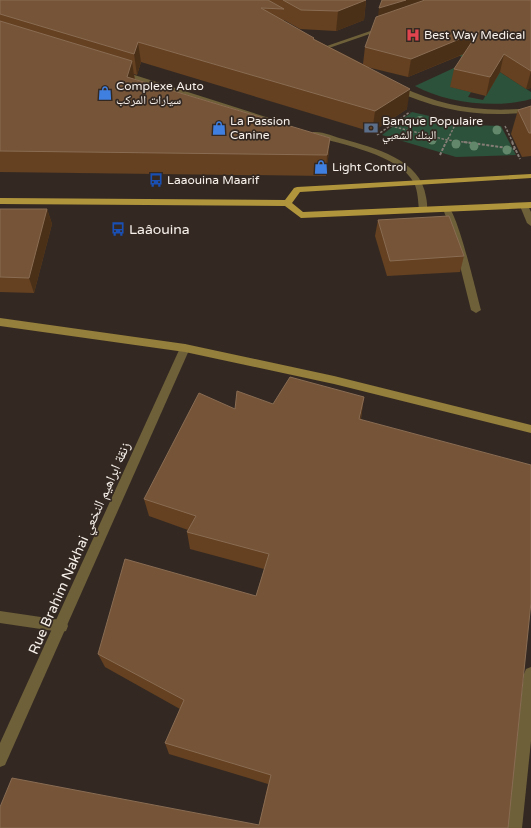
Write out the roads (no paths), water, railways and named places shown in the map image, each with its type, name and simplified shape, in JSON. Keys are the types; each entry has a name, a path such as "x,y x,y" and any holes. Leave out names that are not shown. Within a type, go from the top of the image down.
{"main road":[{"path":"287,203 297,190 531,176"},
{"path":"0,201 287,203 301,215 528,205"},
{"path":"0,322 185,348 334,380 531,429"}],"street":[{"path":"331,52 321,46 389,26"},
{"path":"114,71 295,128"},
{"path":"393,86 423,101 460,111 491,114 531,110"},
{"path":"310,132 387,156 411,172 418,182 423,210"},
{"path":"528,205 531,223"},
{"path":"447,209 455,230 476,310"},
{"name":"Rue Brahim Nakhai زنقة ابراهيم النخعي","path":"0,760 185,348"},
{"path":"0,617 61,626"},
{"path":"514,828 531,674"}],"place":[{"name":"Best Way Medical","path":"413,35"},
{"name":"Complexe Auto سيارات المركب","path":"105,93"},
{"name":"La Passion Canine","path":"219,128"},
{"name":"Banque Populaire البنك الشعبي","path":"371,128"},
{"name":"Light Control","path":"321,167"},
{"name":"Laaouina Maarif","path":"156,180"},
{"name":"Laâouina","path":"118,229"}]}
